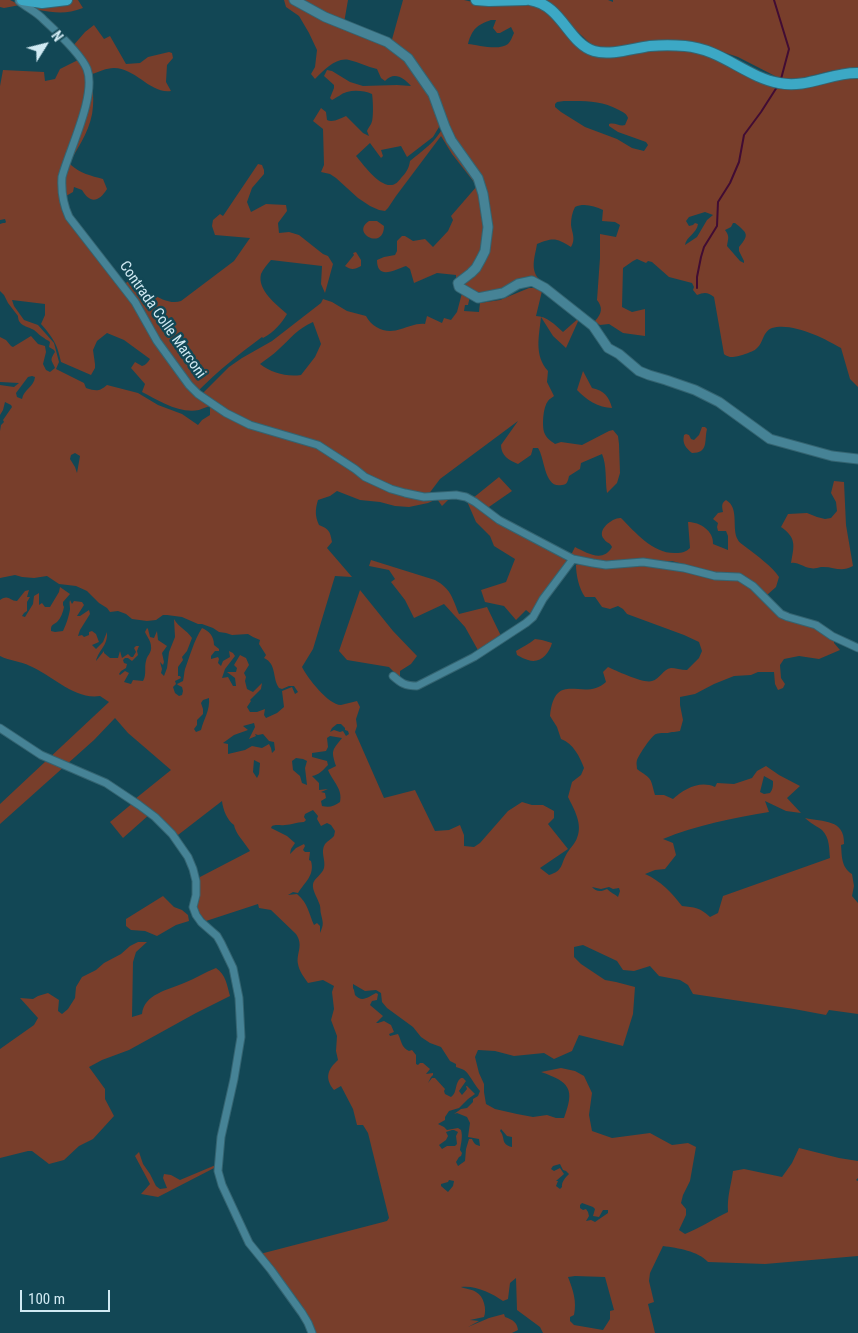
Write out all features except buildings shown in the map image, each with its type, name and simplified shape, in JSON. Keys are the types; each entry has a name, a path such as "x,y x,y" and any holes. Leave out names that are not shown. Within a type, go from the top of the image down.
{"main road":[{"path":"20,0 42,4 67,0"},
{"path":"476,0 528,0 540,3 550,9 589,49 599,52 652,46 700,48 716,54 766,80 783,84 806,83 827,77 858,73"}],"street":[{"name":"Contrada Colle Marconi","path":"20,0 37,13 71,48 87,69 90,80 88,96 62,177 64,206 69,217 134,302 158,341 189,385 198,394 226,413 250,425 318,445 365,477 390,489 424,497 456,495 466,497 507,524 572,558 606,565 642,562 677,567 715,576 739,577 753,586 782,614 816,625 839,640 858,648"},
{"path":"294,0 325,17 387,42 408,58 433,94 451,140 478,178 483,194 488,227 485,251 476,268 458,282 459,287 478,298 503,293 518,284 532,281 545,288 592,326 608,348 639,370 695,390 719,402 770,439 832,456 858,459"},
{"path":"393,676 402,684 416,686 474,657 505,637 533,617 543,599 572,558"},
{"path":"0,728 41,755 106,784 139,805 155,817 172,834 188,857 196,881 196,895 193,907 201,922 217,936 221,943 233,968 239,998 241,1037 221,1136 218,1171 249,1243 302,1313 312,1333"}],"shaded area":[{"path":"0,0 10,0 20,5 0,7"},
{"path":"78,0 83,8 61,12 39,10 46,18 26,4 55,4"},
{"path":"284,0 291,0 391,48 405,58 426,87 442,122 433,137 407,157 401,146 381,150 383,156 381,158 370,143 356,156 377,179 387,185 393,185 406,172 410,161 433,141 443,127 477,179 484,222 484,248 474,267 456,279 456,275 437,273 414,283 410,269 406,266 384,272 380,270 377,260 395,255 397,241 402,236 413,241 425,239 433,247 448,231 453,220 451,216 477,186 452,154 441,136 385,211 370,206 336,178 321,172 324,165 323,129 313,121 321,108 326,112 327,120 334,121 346,116 363,133 369,136 367,131 372,122 373,114 372,94 351,91 332,100 330,98 334,85 324,76 327,70 350,82 363,86 411,86 402,78 395,76 385,81 381,78 377,69 344,60 339,60 330,65 315,79 311,74 315,67 317,50 299,16 286,7"},
{"path":"297,0 348,0 344,23"},
{"path":"403,0 529,3 548,11 583,49 699,51 765,83 858,76 858,387 850,379 841,348 798,329 789,327 772,328 766,332 759,347 754,350 736,357 725,355 714,297 706,293 697,295 693,290 692,283 669,277 652,262 648,261 646,263 637,259 623,268 622,307 632,312 645,309 645,336 623,333 609,324 600,325 597,323 595,321 601,310 597,300 600,234 616,237 620,225 615,222 602,221 603,210 593,206 582,205 575,207 571,220 573,239 571,247 555,240 547,240 537,244 534,268 537,277 541,281 481,294 462,284 481,264 488,203 450,130 437,96 391,43","holes":["496,20 493,28 497,33 511,27 514,33 508,44 499,47 468,44 473,31 486,22","557,102 593,102 605,104 619,110 626,114 628,118 625,125 609,124 609,126 618,132 646,142 648,145 644,151 632,148 617,139 585,127 555,107","705,212 713,215 707,220 697,237 685,245 698,224 695,223 689,226 686,221 689,217","735,223 746,234 739,247 744,263 727,246 728,236 725,230"]},
{"path":"543,0 608,0 613,2 613,0 858,0 858,70 834,70 802,78 785,79 777,77 738,57 699,44 603,49 592,45"},
{"path":"94,25 104,39 110,36 126,64 140,63 148,57 172,53 173,58 167,65 166,82 171,91 156,89 122,69 105,69 92,74 72,47"},
{"path":"78,60 84,67 89,81 81,114 63,167 63,206 108,268 182,378 223,414 317,447 387,490 451,497 442,506 437,499 409,507 360,500 337,491 330,496 318,500 317,504 316,516 319,525 330,533 332,542 327,548 352,577 335,576 313,649 302,667 324,696 336,704 341,705 357,701 360,707 356,719 357,726 355,732 384,798 415,790 435,831 449,830 460,825 464,835 464,846 474,847 480,843 508,811 522,802 532,805 543,805 554,811 554,818 548,824 568,849 540,868 549,875 561,867 579,833 577,817 568,797 572,782 581,775 584,768 572,747 561,739 557,727 550,716 553,702 558,693 564,690 597,688 606,682 603,672 608,667 637,679 652,681 668,669 687,670 699,658 702,651 699,642 684,635 627,614 618,606 610,609 602,607 595,597 585,597 580,586 576,565 581,563 634,563 737,579 756,591 775,612 811,625 834,638 834,643 840,650 819,659 799,656 784,659 780,665 781,678 785,684 783,688 778,690 775,684 774,672 758,672 751,675 734,676 695,694 680,697 683,720 680,731 654,735 637,760 637,769 650,779 655,795 664,795 673,799 687,789 698,785 715,787 717,783 734,784 752,778 757,771 766,766 800,786 787,798 801,813 786,811 765,801 769,812 729,819 663,839 673,843 676,855 665,869 645,874 666,888 682,906 697,909 710,917 718,913 723,896 830,858 829,844 825,833 805,818 832,823 841,830 844,844 841,845 843,861 848,871 852,874 854,886 852,896 858,903 858,1014 829,1010 826,1015 693,994 688,985 680,980 659,976 650,966 634,971 623,970 617,961 583,945 574,947 574,957 581,964 605,980 635,987 633,1014 623,1046 579,1035 572,1051 554,1059 544,1053 514,1056 495,1051 478,1050 475,1057 484,1084 486,1104 495,1109 533,1117 547,1115 564,1118 569,1100 568,1088 558,1079 541,1072 561,1068 575,1071 584,1076 592,1093 589,1115 592,1131 612,1138 650,1133 672,1145 688,1143 696,1147 690,1181 681,1203 686,1209 686,1215 679,1230 685,1234 728,1212 733,1171 744,1169 782,1177 792,1163 799,1148 858,1161 858,1178 856,1180 858,1181 858,1256 765,1264 708,1262 699,1255 663,1246 650,1273 649,1281 654,1302 648,1304 655,1333 543,1333 540,1327 517,1310 516,1278 510,1283 508,1299 503,1301 483,1290 461,1287 473,1290 479,1294 485,1307 484,1317 470,1320 479,1321 468,1327 504,1314 505,1317 517,1325 518,1330 512,1333 314,1333 307,1313 260,1254 387,1221 389,1218 368,1133 363,1125 357,1125 353,1109 341,1086 334,1090 328,1078 330,1070 338,1060 336,1051 337,1036 331,1020 334,1009 332,992 334,986 323,980 308,983 299,967 300,946 296,934 271,910 259,908 258,904 206,921 198,912 195,906 200,891 200,877 250,851 238,835 234,825 227,818 222,801 178,835 135,799 171,770 128,733 115,718 94,740 0,824 0,804 109,702 100,696 90,696 72,691 30,666 0,656 0,600 3,598 17,601 25,591 29,590 27,597 30,597 27,602 27,611 22,616 25,617 33,604 34,596 39,593 39,605 42,603 45,607 50,607 60,587 70,594 63,602 64,607 61,617 52,626 51,631 55,632 63,631 64,629 70,612 70,600 72,604 74,601 82,602 84,605 77,616 89,610 90,614 78,636 82,635 84,637 92,631 96,634 99,642 92,645 96,649 103,642 107,632 105,644 96,661 104,651 110,658 118,658 120,651 122,658 128,654 133,657 136,652 134,648 139,646 138,655 132,661 128,658 123,660 127,664 126,668 119,674 125,671 129,673 124,682 131,684 133,680 143,681 146,661 151,648 145,632 147,628 150,637 154,638 157,631 158,640 167,646 162,653 163,665 160,662 161,673 164,676 169,652 175,637 174,619 192,638 178,667 178,676 181,678 175,681 176,684 173,687 175,693 179,696 182,695 183,691 182,687 177,684 183,681 192,648 202,628 211,634 214,645 219,649 219,651 215,651 211,656 211,659 218,657 218,663 221,666 223,661 230,657 229,651 235,656 225,669 222,678 228,677 233,686 236,686 235,678 227,672 236,672 237,668 234,665 240,655 246,658 249,665 244,673 247,689 253,692 262,683 261,689 250,700 247,707 250,712 265,709 264,715 266,718 284,707 282,691 292,687 295,694 298,692 294,686 279,688 273,667 264,658 266,655 259,644 260,640 248,634 232,635 219,632 182,617 167,615 163,615 156,620 132,619 118,611 110,612 87,591 76,586 59,584 47,576 34,578 15,575 0,578 0,431 3,420 12,407 5,402 0,415 0,385 14,387 19,383 0,382 0,337 13,347 31,336 38,344 45,346 46,352 43,364 46,370 50,372 55,368 52,359 55,352 49,347 49,341 34,330 21,324 18,316 0,291 0,224 6,222 5,219 0,220 0,86 3,70 44,72 45,81 55,79 60,69","holes":["12,300 45,304 45,315 41,324 54,341 61,362 91,375 95,368 93,350 97,341 107,333 124,340 150,359 142,366 135,362 131,368 145,384 142,392 169,406 184,410 199,410 210,406 210,415 198,425 182,414 158,405 138,393 107,385 97,390 86,388 84,383 56,369 59,362 54,343 38,325 24,320","28,377 35,377 22,399 17,397 16,393","75,453 80,456 77,473 70,459 71,455","209,698 208,711 201,730 196,732 194,729 197,725 197,720 203,714 201,703","254,723 255,727 249,739 256,736 255,734 263,734 269,741 274,742 275,750 272,753 269,744 262,748 252,746 245,750 228,754 228,744 223,743 234,735 248,730 243,726","337,724 341,724 349,734 346,736 343,731 334,730 330,732","330,736 342,738 333,751 336,766 328,770 341,797 340,802 334,806 322,806 321,801 326,798 325,793 321,792 328,789 319,790 319,783 312,776 328,765 327,761 312,757 312,753 326,751 328,747 327,738","296,758 307,761 305,768 307,785 302,783 300,776 293,770 292,761","254,760 260,763 257,778 253,772","764,776 773,781 770,793 764,794 760,792","313,810 318,816 317,819 321,826 327,823 335,831 334,836 324,847 324,868 322,873 313,884 323,922 320,933 320,926 317,923 314,925 301,897 297,894 288,895 293,892 298,893 309,878 312,870 311,861 309,860 310,852 303,850 304,844 290,854 295,843 287,836 271,828 274,825 290,825 306,820 305,814","592,887 601,889 609,887 613,889 619,888 620,891 618,897 607,889 597,891","353,984 365,991 376,990 381,993 382,1002 387,1008 413,1027 421,1037 441,1047 450,1061 456,1064 456,1067 466,1072 480,1091 467,1108 461,1109 454,1114 457,1113 467,1117 470,1123 468,1137 479,1139 480,1146 475,1144 472,1139 469,1139 465,1161 458,1166 456,1162 462,1153 460,1150 461,1130 458,1128 447,1130 438,1124 445,1120 449,1111 459,1108 475,1094 466,1086 467,1089 462,1095 459,1091 466,1081 463,1078 457,1082 455,1093 451,1097 445,1094 445,1089 435,1078 432,1078 428,1083 433,1075 433,1073 426,1074 430,1069 423,1063 416,1064 416,1055 412,1050 409,1051 404,1048 398,1034 390,1036 389,1034 394,1032 391,1025 384,1021 376,1023 383,1016 370,1005 372,1001 377,1000 378,994 376,993 363,999 355,995","501,1129 507,1136 512,1137 512,1147 508,1146 500,1131","452,1130 458,1132 456,1136 457,1144 455,1146 447,1146 442,1149 439,1145 448,1136 446,1132","560,1164 563,1170 569,1174 560,1189 556,1186 558,1181 556,1181 564,1174 560,1168 554,1171 551,1169 553,1166","449,1180 454,1181 453,1186 448,1192 441,1184","582,1203 593,1207 595,1209 593,1216 599,1217 603,1210 608,1210 608,1213 595,1222 591,1220 586,1221 589,1216 586,1209 583,1210 580,1208 580,1205","568,1277 605,1277 614,1310 610,1311 610,1319 603,1330 574,1325 570,1321 570,1317 574,1315 575,1310 573,1291"]},
{"path":"92,74 92,114 85,135 70,162 74,168 103,179 107,189 101,197 95,200 88,198 82,190 74,187 73,192 66,196 64,187 68,164"},
{"path":"258,164 262,165 264,174 252,188 247,202 251,212 266,204 286,205 287,211 278,223 279,233 289,232 299,235 328,256 333,264 325,293 321,284 322,266 271,260 261,274 262,286 268,296 287,314 274,330 237,356 198,391 182,373 125,284 128,281 161,299 174,302 181,301 234,261 250,238 215,235 212,226 213,220 220,214 223,216"},
{"path":"369,221 377,221 384,226 383,233 379,237 374,239 365,234 364,226"},
{"path":"356,252 361,260 361,266 353,269 345,266 354,255 353,253"},
{"path":"529,288 534,288 542,291 536,316 540,316 547,319 563,332 580,317 566,348 553,336 541,317 538,346 541,359 548,371 547,382 554,396 545,407 543,429 546,436 555,444 561,442 582,445 613,430 618,436 620,473 617,483 607,493 602,454 581,463 580,469 569,476 568,481 564,485 556,485 548,478 538,448 533,448 531,455 518,464 506,457 502,452 501,445 518,421 440,479 428,495 402,490 368,476 328,449 236,416 203,395 229,367 272,341 321,303 323,299 347,311 366,316 376,327 386,331 425,324 427,316 442,323 444,318 451,320 457,312 462,293 470,296 464,311 479,312 480,303 500,300","holes":["313,322 321,344 315,357 301,375 279,374 260,364 298,331"]},
{"path":"583,371 592,388 606,395 612,408 593,402 577,390"},
{"path":"702,427 707,429 705,446 701,451 692,453 685,446 684,435 689,435 694,440 699,435"},
{"path":"499,477 512,491 486,509 473,498"},
{"path":"834,481 844,482 846,525 853,566 844,569 813,568 791,563 793,552 792,539 781,527 788,514 807,513 825,519 831,518 837,511 836,502 831,493"},
{"path":"466,499 564,556 567,563 532,615 526,610 516,620 504,606 485,602 481,590 506,582 515,559 494,546 490,536 476,522"},
{"path":"726,500 733,508 735,530 739,541 769,565 779,577 776,587 767,595 751,583 672,561 601,563 569,554 572,553 575,547 595,555 604,555 612,547 604,539 602,532 606,525 618,518 621,518 646,542 660,550 678,553 690,548 688,522 693,522 709,531 713,544 728,550 726,531 718,531 718,523 713,519 718,513 723,512 722,507"},
{"path":"371,560 440,583 453,598 459,614 487,607 502,638 479,652 465,627 444,604 414,618 405,600 391,582 395,579 389,570 369,566"},
{"path":"360,590 393,631 417,656 411,664 400,671 400,678 389,667 347,660 339,651"},
{"path":"535,639 552,643 549,651 543,657 532,661 517,655 516,651"},
{"path":"134,802 150,814 123,838 110,822"},
{"path":"163,896 174,907 188,915 189,921 176,925 157,936 145,931 131,930 126,926 126,919"},
{"path":"138,942 147,942 136,952 133,962 132,1017 142,1014 144,1007 152,997 216,968 224,977 230,996 129,1050 89,1067 105,1089 105,1099 114,1116 93,1139 79,1146 64,1160 49,1164 32,1151 0,1158 0,1049 34,1025 38,1018 20,998 33,999 48,993 59,1000 58,1011 62,1014 68,1009 75,998 76,987 82,977"},
{"path":"139,1152 143,1164 156,1186 160,1189 167,1188 163,1178 164,1174 171,1175 180,1180 218,1164 218,1166 158,1197 141,1194 150,1184 135,1156"}],"waterway":[{"path":"774,0 789,49 781,79"},
{"path":"697,288 697,277 704,247 717,226 718,202 730,183 739,162 744,135 777,87"}]}
